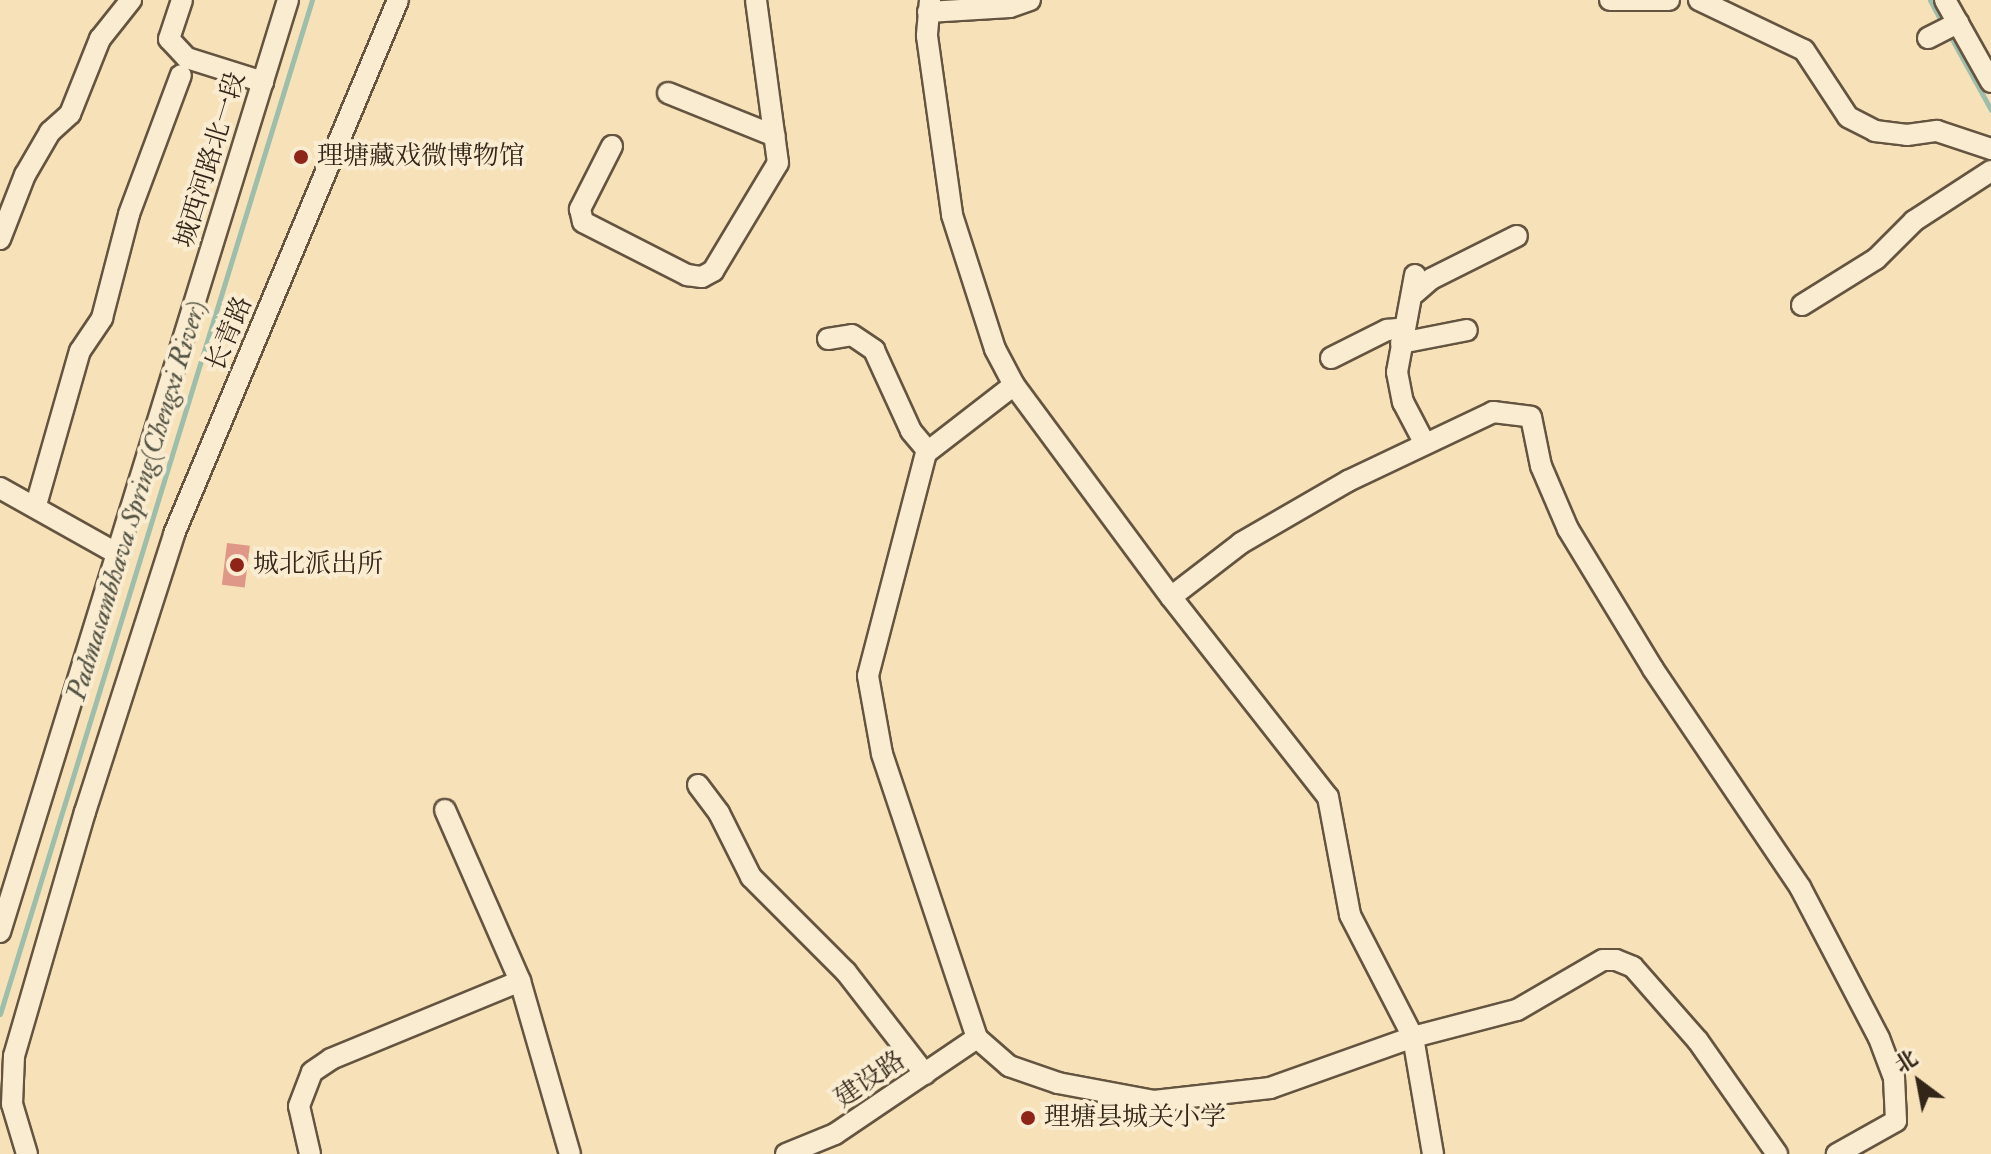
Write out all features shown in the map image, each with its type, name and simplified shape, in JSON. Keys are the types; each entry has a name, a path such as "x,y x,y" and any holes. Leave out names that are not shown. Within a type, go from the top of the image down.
{"street":[{"path":"0,239 25,175 50,132 70,114 100,39 131,0"},
{"path":"182,0 169,39 187,58 263,82"},
{"name":"城西河路北一段","path":"0,932 288,0"},
{"name":"长青路","path":"24,1146 12,1104 14,1056 174,534 398,0"},
{"path":"612,146 580,209 583,222 687,275 702,277 717,267 775,174 775,136 756,0"},
{"path":"1030,0 1010,7 929,6 952,215 981,316 1014,385 1171,597 1328,797 1350,915 1413,1037 1433,1154"},
{"path":"1610,0 1669,0"},
{"path":"1699,0 1804,50 1848,117 1875,131 1907,135 1937,131 1991,149"},
{"path":"1945,0 1991,82"},
{"path":"1928,38 1958,23"},
{"path":"36,505 80,351 102,318 129,214 181,75"},
{"path":"668,93 775,136"},
{"path":"1802,305 1876,259 1914,221 1991,171"},
{"path":"1425,444 1398,385 1403,336 1415,284 1517,236"},
{"path":"1331,358 1387,330 1403,336 1467,330"},
{"path":"828,339 852,335 874,350 911,431 928,451"},
{"path":"1014,385 928,451 868,676 882,754 977,1038 1021,1070 1058,1083 1154,1101 1270,1088 1413,1037 1517,1010 1603,960 1624,961 1698,1041 1777,1154"},
{"path":"1171,597 1278,519 1425,444 1493,412 1531,417 1541,466 1568,529 1653,669 1800,887 1879,1038 1894,1078 1896,1121 1837,1154"},
{"path":"0,488 36,505 116,553"},
{"path":"698,785 719,813 751,877 846,972 925,1074"},
{"path":"445,810 520,981 570,1154"},
{"path":"310,1154 299,1106 312,1072 331,1059 520,981"},
{"name":"建设路","path":"786,1154 835,1134 977,1038"},
{"path":"0,1136 24,1146"}],"building":[{"name":"城北派出所","path":"227,543 250,546 245,587 222,585"}],"waterway":[{"name":"Padmasambhava Spring(Chengxi River)","path":"0,1014 312,0"},
{"path":"1930,0 1943,24"},
{"path":"1948,32 1991,110"}],"place":[{"name":"理塘藏戏微博物馆","path":"301,157"},
{"name":"城北派出所","path":"237,565"},
{"name":"理塘县城关小学","path":"1028,1118"}]}
